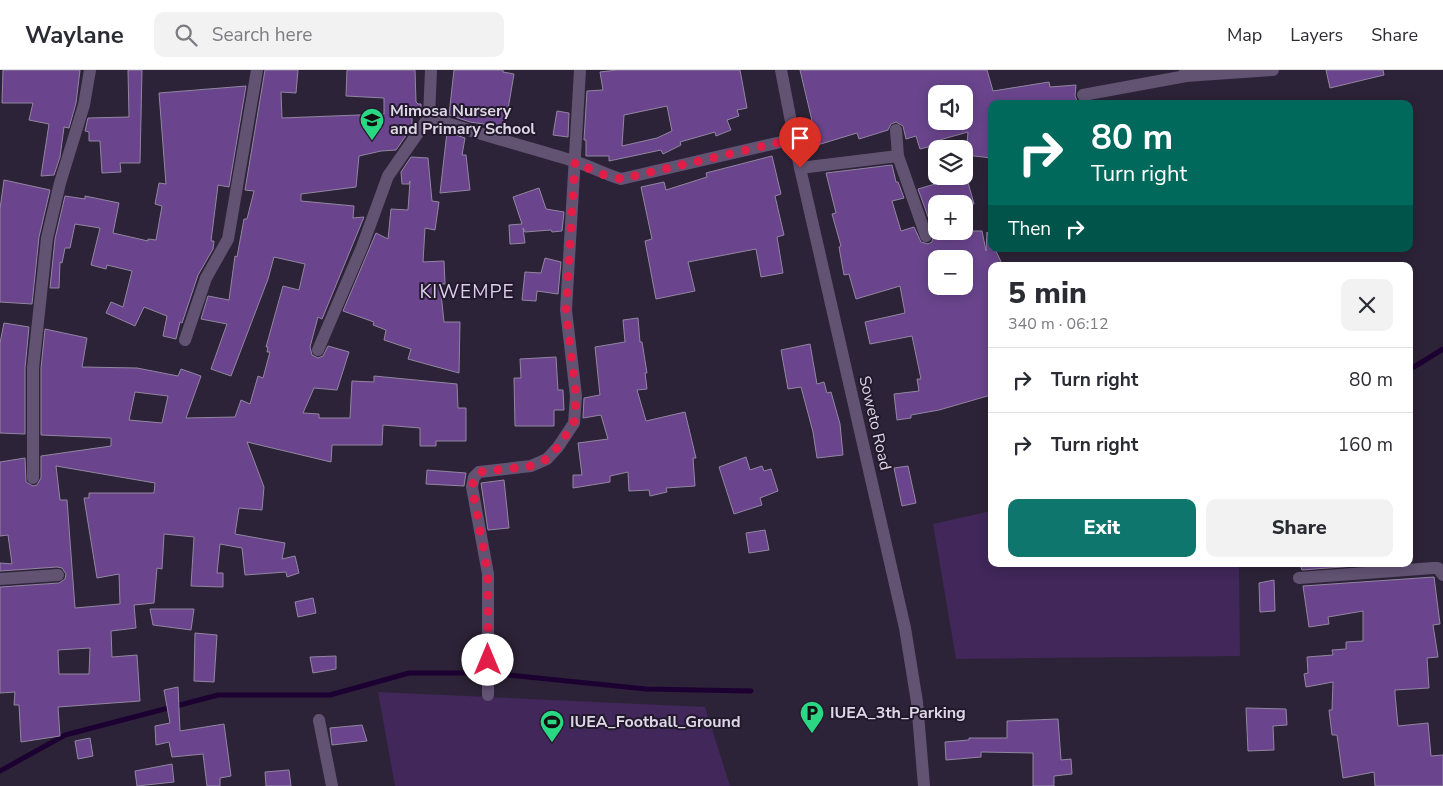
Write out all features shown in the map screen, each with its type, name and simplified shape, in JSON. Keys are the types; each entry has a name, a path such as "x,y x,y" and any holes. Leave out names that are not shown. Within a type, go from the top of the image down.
{"street":[{"path":"33,478 33,368 47,238 60,183 84,105 90,70"},
{"path":"185,340 202,289 228,239 257,70"},
{"path":"318,350 362,247 388,176 429,117 431,70"},
{"path":"488,695 488,574 472,487 474,478 479,472 531,466 547,459 562,442 574,423 576,396 566,310 580,70"},
{"name":"Soweto Road","path":"781,70 800,168 905,628 917,702 924,786"},
{"path":"1083,95 1186,73 1273,70"},
{"path":"429,117 486,137 575,162 601,174 621,179 794,139"},
{"path":"896,130 898,156 926,236"},
{"path":"800,168 898,156"},
{"path":"1298,578 1433,568 1438,568 1443,574"},
{"path":"0,579 58,575"},
{"path":"319,720 332,786"}],"shaded area":[{"path":"988,512 988,567 1239,567 1240,656 956,659 933,524"},
{"name":"IUEA_Football_Ground","path":"378,692 705,707 730,786 395,786"}],"building":[{"path":"3,70 80,70 76,103 69,128 64,127 60,157 54,175 41,176 49,124 29,120 33,103 2,103"},
{"path":"128,70 142,70 140,163 120,163 121,172 102,173 100,141 89,141 89,132 85,131 88,118 129,117"},
{"path":"265,70 298,70 296,93 281,92 282,118 384,114 384,98 346,96 347,70 415,70 416,102 421,104 421,114 419,117 412,117 412,127 396,150 359,156 356,187 301,194 301,201 354,206 353,218 364,217 322,319 318,317 310,347 312,355 318,358 323,356 328,346 349,352 337,390 314,388 303,413 319,414 319,418 350,418 352,381 374,382 374,376 457,384 458,408 466,408 466,441 436,441 436,446 420,446 420,428 383,425 382,445 332,445 331,462 247,442 264,487 262,510 239,508 235,534 285,543 282,559 295,556 299,573 287,577 286,572 245,575 242,548 220,544 217,573 223,573 223,587 191,586 194,537 164,534 162,569 157,568 154,603 134,605 136,628 111,631 112,657 137,655 140,701 58,707 60,736 21,742 19,705 14,705 15,692 0,693 0,587 59,583 65,579 66,574 62,568 57,567 0,571 0,563 12,564 8,535 0,536 0,462 25,458 26,482 33,486 37,485 41,478 41,456 111,446 111,438 41,435 41,368 45,329 87,338 82,367 137,368 178,376 181,369 201,376 186,418 235,417 241,400 250,404 258,376 263,378 270,352 267,352 268,347 266,347 283,286 299,290 305,264 274,257 268,279 231,376 211,369 227,324 201,319 208,296 229,300 235,256 237,257 244,219 247,219 254,191 245,190","holes":["135,392 168,396 162,423 129,420","56,466 155,483 154,493 89,493 89,498 84,498 97,578 119,574 120,604 75,608 67,500 60,500","90,648 89,674 59,674 58,650"]},
{"path":"454,70 503,70 503,72 514,74 505,127 470,122 449,115"},
{"path":"617,70 740,70 747,108 737,110 739,116 727,120 731,130 716,136 715,132 680,142 681,145 663,154 661,150 609,161 609,156 586,156 586,140 584,140 587,91 603,90 600,72","holes":["667,106 672,131 657,138 622,146 624,115"]},
{"path":"800,70 987,70 993,91 1049,82 1050,87 1076,85 1077,100 988,100 988,158 973,156 973,140 967,140 968,132 940,140 928,140 928,147 920,149 916,136 906,139 903,126 896,122 891,124 888,130 859,139 857,133 814,146 807,127 813,125"},
{"path":"1326,70 1383,70 1384,75 1330,88"},
{"path":"246,86 229,187 218,185 211,241 214,241 213,249 198,275 182,323 180,322 176,339 163,336 167,316 144,307 135,326 106,313 111,302 123,307 132,271 107,265 106,269 91,265 100,228 75,224 70,248 65,248 62,263 60,262 59,288 50,288 55,239 65,196 85,199 85,196 119,203 113,233 148,241 148,239 156,240 162,206 155,204 159,183 166,184 159,93"},
{"path":"557,111 569,113 568,137 553,135"},
{"path":"447,132 465,138 462,155 466,155 470,190 440,193"},
{"path":"772,156 781,194 775,196 784,235 777,237 783,273 761,277 756,249 688,262 695,291 656,299 645,241 652,239 641,187 664,182 666,190 707,177 706,173"},
{"path":"411,157 428,158 432,201 439,202 435,230 425,228 423,262 444,261 445,284 440,284 444,322 460,322 459,373 408,359 411,349 384,340 386,330 373,325 374,322 343,311 376,233 388,239 391,209 408,210 410,181 409,184 402,184 401,172"},
{"path":"892,165 896,182 898,182 904,198 892,201 901,231 914,227 921,242 928,244 932,240 973,240 973,231 982,231 986,251 987,232 988,252 996,252 1001,262 988,262 988,396 939,410 911,415 911,418 897,420 894,394 919,391 917,379 921,379 912,336 870,344 865,322 905,313 900,286 856,299 849,274 844,275 839,247 841,246 832,214 836,213 826,173"},
{"path":"4,180 50,190 39,237 32,304 0,302 0,209"},
{"path":"932,185 969,185 972,195 928,195 928,216 918,189"},
{"path":"539,188 546,209 564,212 562,231 525,232 523,228 525,243 510,244 509,225 522,224 513,197"},
{"path":"545,258 561,262 558,294 537,291 536,301 522,300 525,272 541,273"},
{"path":"638,318 640,342 642,342 647,373 645,373 647,389 637,390 646,421 685,412 696,458 693,458 695,486 666,488 667,492 650,496 649,490 629,491 628,472 610,476 610,482 573,488 573,475 582,475 578,443 608,439 601,415 583,418 584,398 600,395 595,347 625,342 623,320"},
{"path":"4,323 29,327 25,368 25,434 0,433 0,343"},
{"path":"810,344 817,384 824,382 827,393 831,392 840,424 843,455 817,458 813,432 801,387 788,389 781,350"},
{"path":"556,357 558,390 563,390 564,410 554,410 554,426 515,426 514,378 521,378 520,359"},
{"path":"746,457 750,470 762,466 764,471 771,469 778,491 760,498 762,505 734,514 719,467"},
{"path":"908,466 916,503 902,506 894,468"},
{"path":"427,470 466,473 464,486 426,484"},
{"path":"504,480 509,528 488,530 481,483"},
{"path":"765,530 769,550 749,553 746,533"},
{"path":"1301,567 1342,567 1302,570"},
{"path":"1434,577 1440,624 1433,625 1438,657 1427,658 1429,688 1395,690 1395,694 1398,726 1428,723 1431,756 1443,755 1443,786 1375,786 1374,772 1343,778 1337,735 1332,735 1329,710 1332,710 1333,682 1306,687 1304,674 1308,673 1307,657 1333,655 1332,650 1346,649 1346,642 1363,641 1363,611 1328,617 1329,624 1309,627 1303,586"},
{"path":"1274,580 1275,611 1260,612 1259,583"},
{"path":"313,598 316,613 298,617 295,602"},
{"path":"150,609 194,609 191,630 153,625"},
{"path":"195,633 217,635 214,682 194,681"},
{"path":"336,656 336,669 313,673 310,657"},
{"path":"178,687 180,731 224,724 231,776 220,778 220,786 207,786 203,754 172,757 169,742 156,745 155,726 170,723 164,690"},
{"path":"1246,708 1286,709 1287,725 1273,726 1274,750 1248,751"},
{"path":"1058,719 1061,760 1071,759 1072,774 1054,776 1054,786 1033,786 1033,753 981,752 981,757 946,760 945,742 969,740 969,738 1007,738 1007,721"},
{"path":"362,725 367,741 332,745 330,728"},
{"path":"90,738 93,756 78,759 75,741"},
{"path":"172,764 174,782 137,786 135,771"},
{"path":"289,770 291,786 266,786 265,772"}],"waterway":[{"path":"1413,368 1443,349"},
{"path":"0,771 65,735 218,695 330,695 409,673 489,673 646,689 751,691"}],"place":[{"name":"Mimosa Nursery and Primary School","path":"372,141"},
{"name":"IUEA_3th_Parking","path":"812,734"},
{"name":"IUEA_Football_Ground","path":"552,743"}],"district":[{"name":"KIWEMPE","path":"467,292"}],"route":[{"path":"488,660 488,574 472,487 474,478 479,472 531,466 547,459 558,447 574,423 576,396 570,362 566,310 575,162 601,174 621,179 794,139 800,168"}]}
